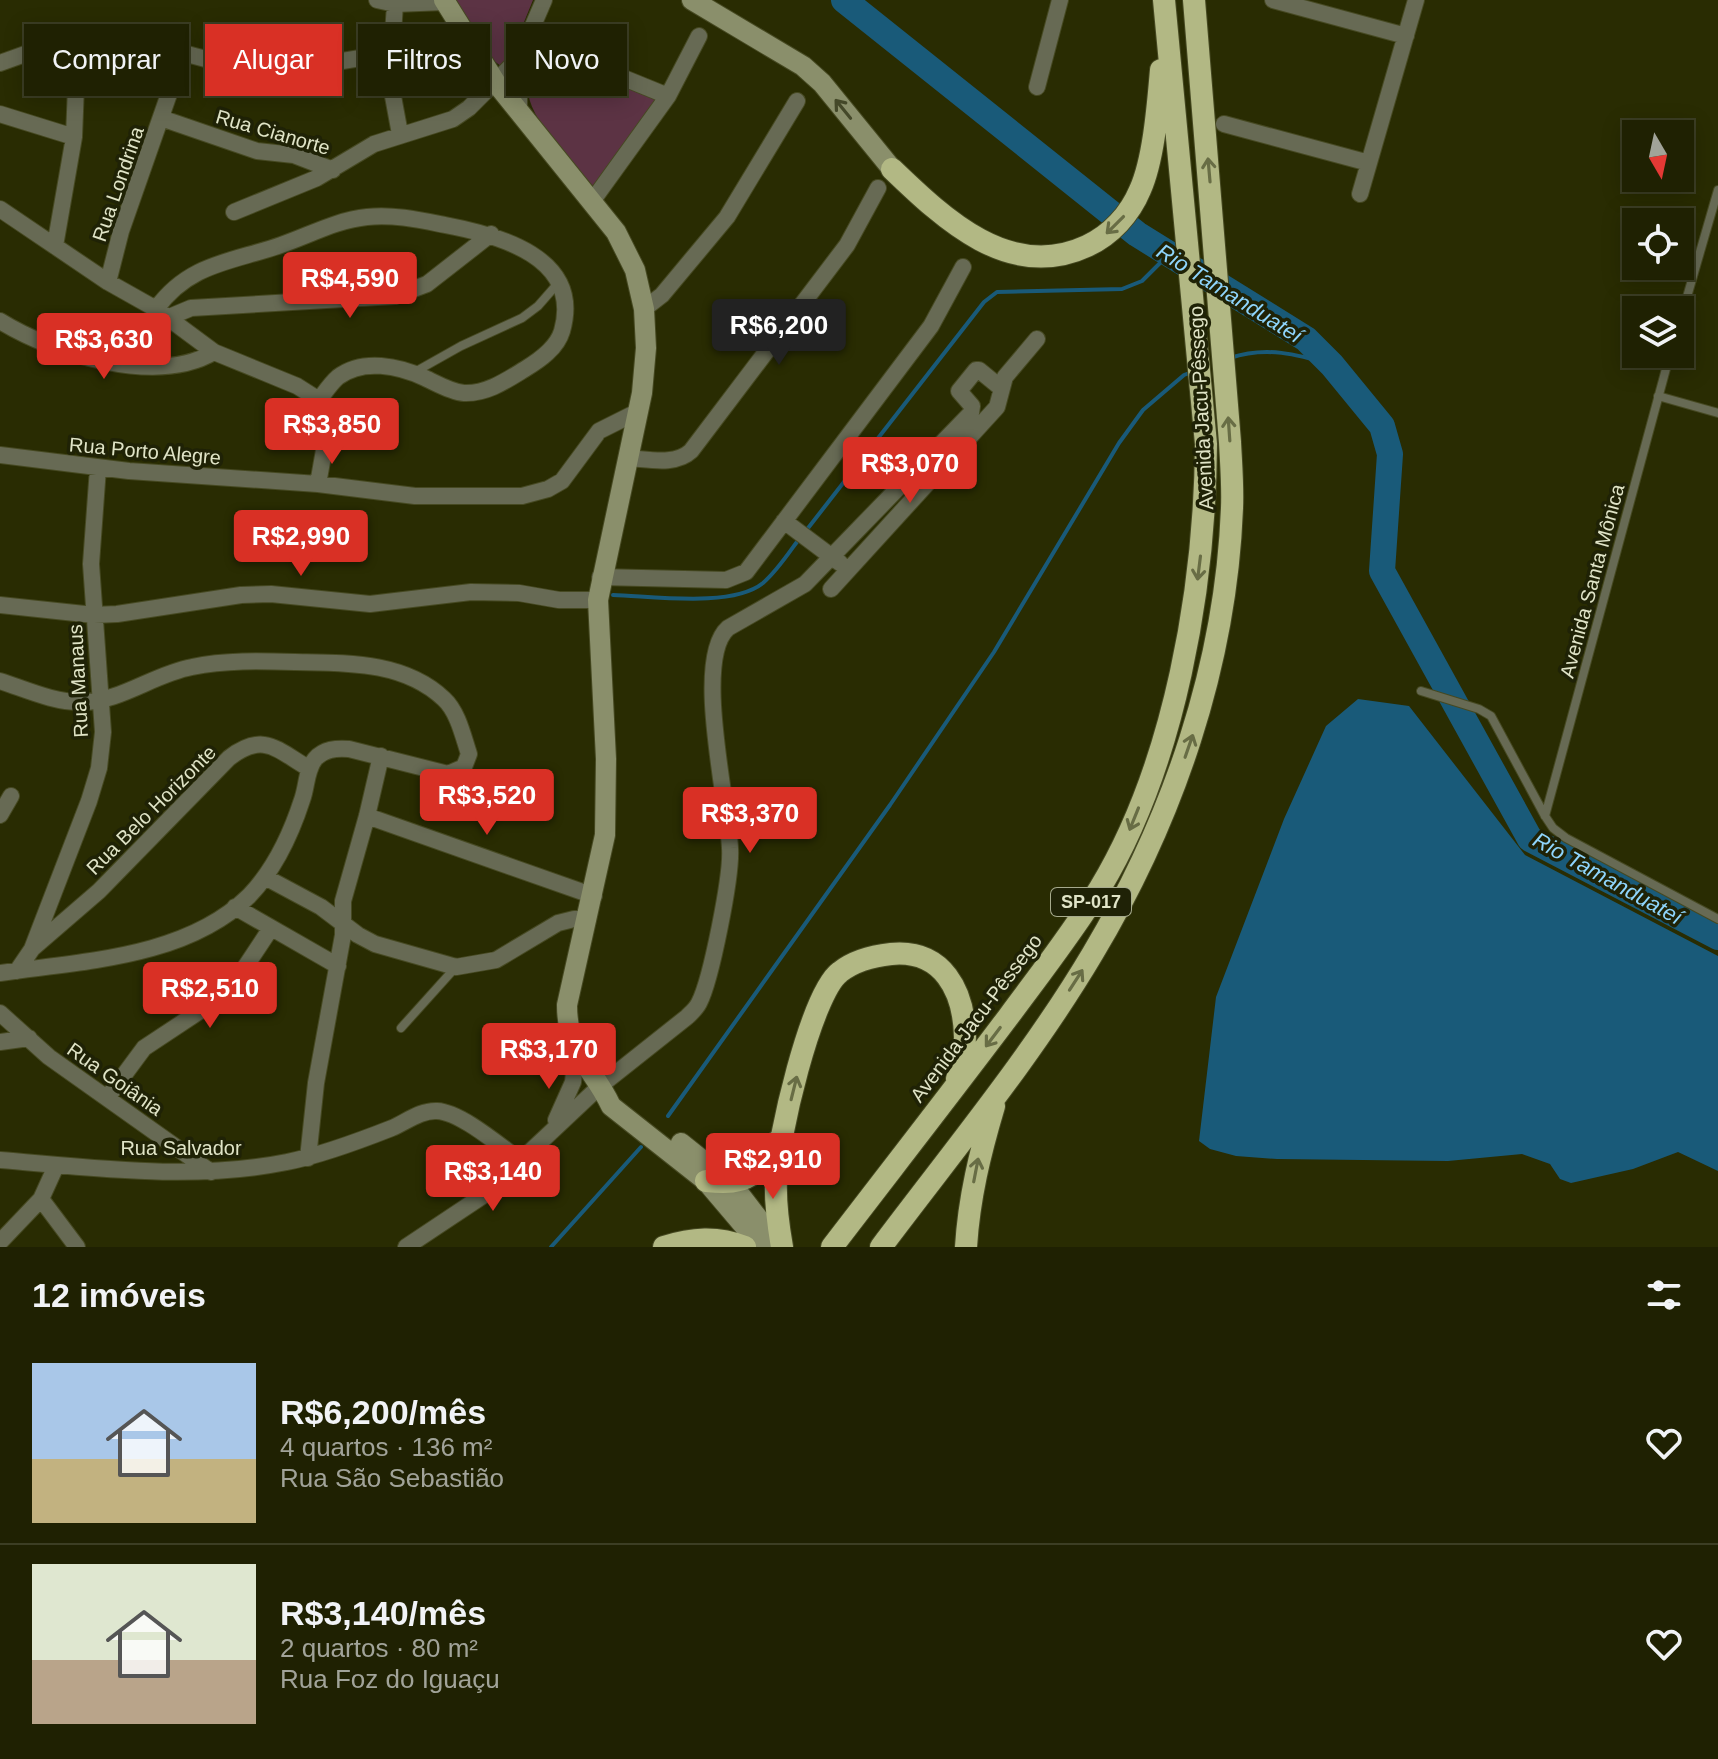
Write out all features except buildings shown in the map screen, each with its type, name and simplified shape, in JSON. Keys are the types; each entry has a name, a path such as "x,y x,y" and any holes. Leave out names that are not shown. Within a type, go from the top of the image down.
{"highway":[{"name":"Avenida Jacu-Pêssego","path":"881,1247 999,1089 1094,952 1152,844 1195,728 1213,657 1232,507 1230,442 1196,7"},
{"path":"892,169 938,211 1002,252 1026,257 1050,257 1073,252 1095,242 1114,228 1135,199 1147,166 1159,93 1165,9"},
{"name":"Avenida Jacu-Pêssego","path":"832,1247 956,1086 1101,887 1127,835 1168,721 1186,649 1200,569 1206,491 1203,398 1165,9"},
{"path":"781,1247 776,1179 783,1133 803,1054 823,994 838,972 871,956 908,953 941,966 955,988 962,1014 965,1040 956,1086"},
{"path":"966,1247 969,1205 978,1157 999,1089"},
{"path":"706,1181 742,1181 764,1162 783,1133"},
{"path":"664,1247 689,1240 713,1239 745,1247"}],"main road":[{"path":"692,0 803,66 822,83 892,169"},
{"path":"444,1 496,83 593,200 628,252 644,309 646,348 637,412 600,577 598,600 607,792 605,835 594,896 567,1005 569,1030 576,1052 611,1106 706,1181 762,1247"},
{"path":"601,1087 620,1095 731,1183 781,1247"}],"street":[{"path":"377,0 395,4 444,1"},
{"path":"534,24 544,0"},
{"path":"1037,87 1060,0"},
{"path":"1273,0 1406,36"},
{"path":"1360,194 1416,0"},
{"path":"393,24 395,4"},
{"path":"593,200 668,96 699,36"},
{"path":"0,63 24,54"},
{"path":"189,55 228,65 330,63 358,58"},
{"name":"Rua Cianorte","path":"161,118 257,151 294,155 333,170 374,144 453,119 506,72"},
{"path":"627,79 668,96"},
{"path":"55,246 74,137 76,96"},
{"name":"Rua Londrina","path":"108,282 121,231 169,96"},
{"path":"391,96 400,134"},
{"path":"519,96 519,111"},
{"path":"644,309 662,295 727,217 797,101"},
{"path":"0,114 74,137"},
{"path":"1224,124 1369,163"},
{"path":"234,212 333,170"},
{"path":"627,458 672,460 683,458 691,451 847,245 878,188"},
{"path":"0,209 108,282 162,313 214,352 297,386 319,400 329,422 318,484"},
{"path":"162,313 166,294 182,280 204,268 344,221 370,216 395,217 491,234 540,259 560,281 565,310 556,344 539,360 498,385 463,393 392,367 350,369 336,379 319,400"},
{"path":"162,313 191,308 395,296 427,284 491,234"},
{"path":"600,577 726,580 751,566 796,530 931,326 963,267"},
{"path":"0,321 56,349 141,366 182,364 202,360 214,352"},
{"path":"831,589 997,407 1001,388 1013,365 1037,339"},
{"path":"406,1247 484,1195 601,1087 698,1005 705,986 730,868 730,838 712,681 718,638 728,628 805,584 971,413 972,406 959,391 976,370 1001,388"},
{"name":"Rua Porto Alegre","path":"0,455 98,468 318,484 415,496 522,496 548,489 562,481 599,431 637,412"},
{"name":"Rua Manaus","path":"8,972 32,949 99,768 103,732 102,700 91,564 98,468"},
{"path":"796,530 848,568"},
{"path":"0,605 94,615 241,595 271,594 370,604 471,592 519,593 559,600 598,600"},
{"path":"0,681 80,703 102,700 191,667 246,660 355,664 393,672 427,686 450,706 469,754 464,767 448,774 381,756 335,748 315,759 292,825 265,877 235,907 199,931 170,941 134,951 8,972"},
{"name":"Rua Belo Horizonte","path":"32,949 99,891 242,748 253,743 269,745 310,769"},
{"path":"308,1158 316,1083 338,966 343,901 381,756"},
{"path":"0,815 11,796"},
{"path":"367,816 594,896"},
{"path":"265,877 321,907 375,944 456,967 496,960 558,923 588,919"},
{"path":"235,907 338,966"},
{"path":"107,1098 144,1048 201,1012 228,989 271,928"},
{"name":"Rua Goiânia","path":"0,1013 49,1057 211,1172"},
{"path":"0,1042 29,1038"},
{"path":"548,1135 568,1099 576,1052"},
{"name":"Rua Salvador","path":"0,1160 56,1166 211,1172 308,1158 393,1128 425,1112 437,1111 461,1119 521,1161"},
{"path":"0,1242 41,1199 56,1166"},
{"path":"41,1199 77,1247"}],"lane":[{"path":"1687,296 1718,190"},
{"path":"413,373 461,346 522,318 538,306 560,281"},
{"name":"Avenida Santa Mônica","path":"1545,816 1666,368"},
{"path":"1658,396 1718,413"},
{"path":"1421,691 1479,709 1491,716 1545,816 1553,828 1566,838 1718,919"},
{"path":"401,1028 456,967"}],"shaded area":[{"path":"451,0 533,0 523,24 506,24 505,69 490,58 490,24 467,24"},
{"path":"627,87 657,99 594,187 551,138 529,96 627,96"}],"water":[{"path":"1358,699 1409,706 1525,855 1718,956 1718,1171 1678,1152 1633,1169 1571,1183 1560,1179 1550,1164 1522,1154 1448,1161 1277,1159 1236,1156 1210,1149 1199,1141 1216,997 1284,819 1326,726"}],"waterway":[{"name":"Rio Tamanduateí","path":"844,0 1137,234 1306,339 1332,365 1382,426 1390,454 1382,571 1530,839 1718,937"},
{"path":"805,532 984,302 997,292 1122,289 1142,281 1168,255"},
{"path":"1230,358 1269,352 1332,365"},
{"path":"668,1116 890,805 994,652 1119,443 1143,410 1184,375 1192,372"},
{"path":"613,595 691,599 732,596 749,591 768,578 799,539"},
{"path":"551,1247 641,1147"}]}
